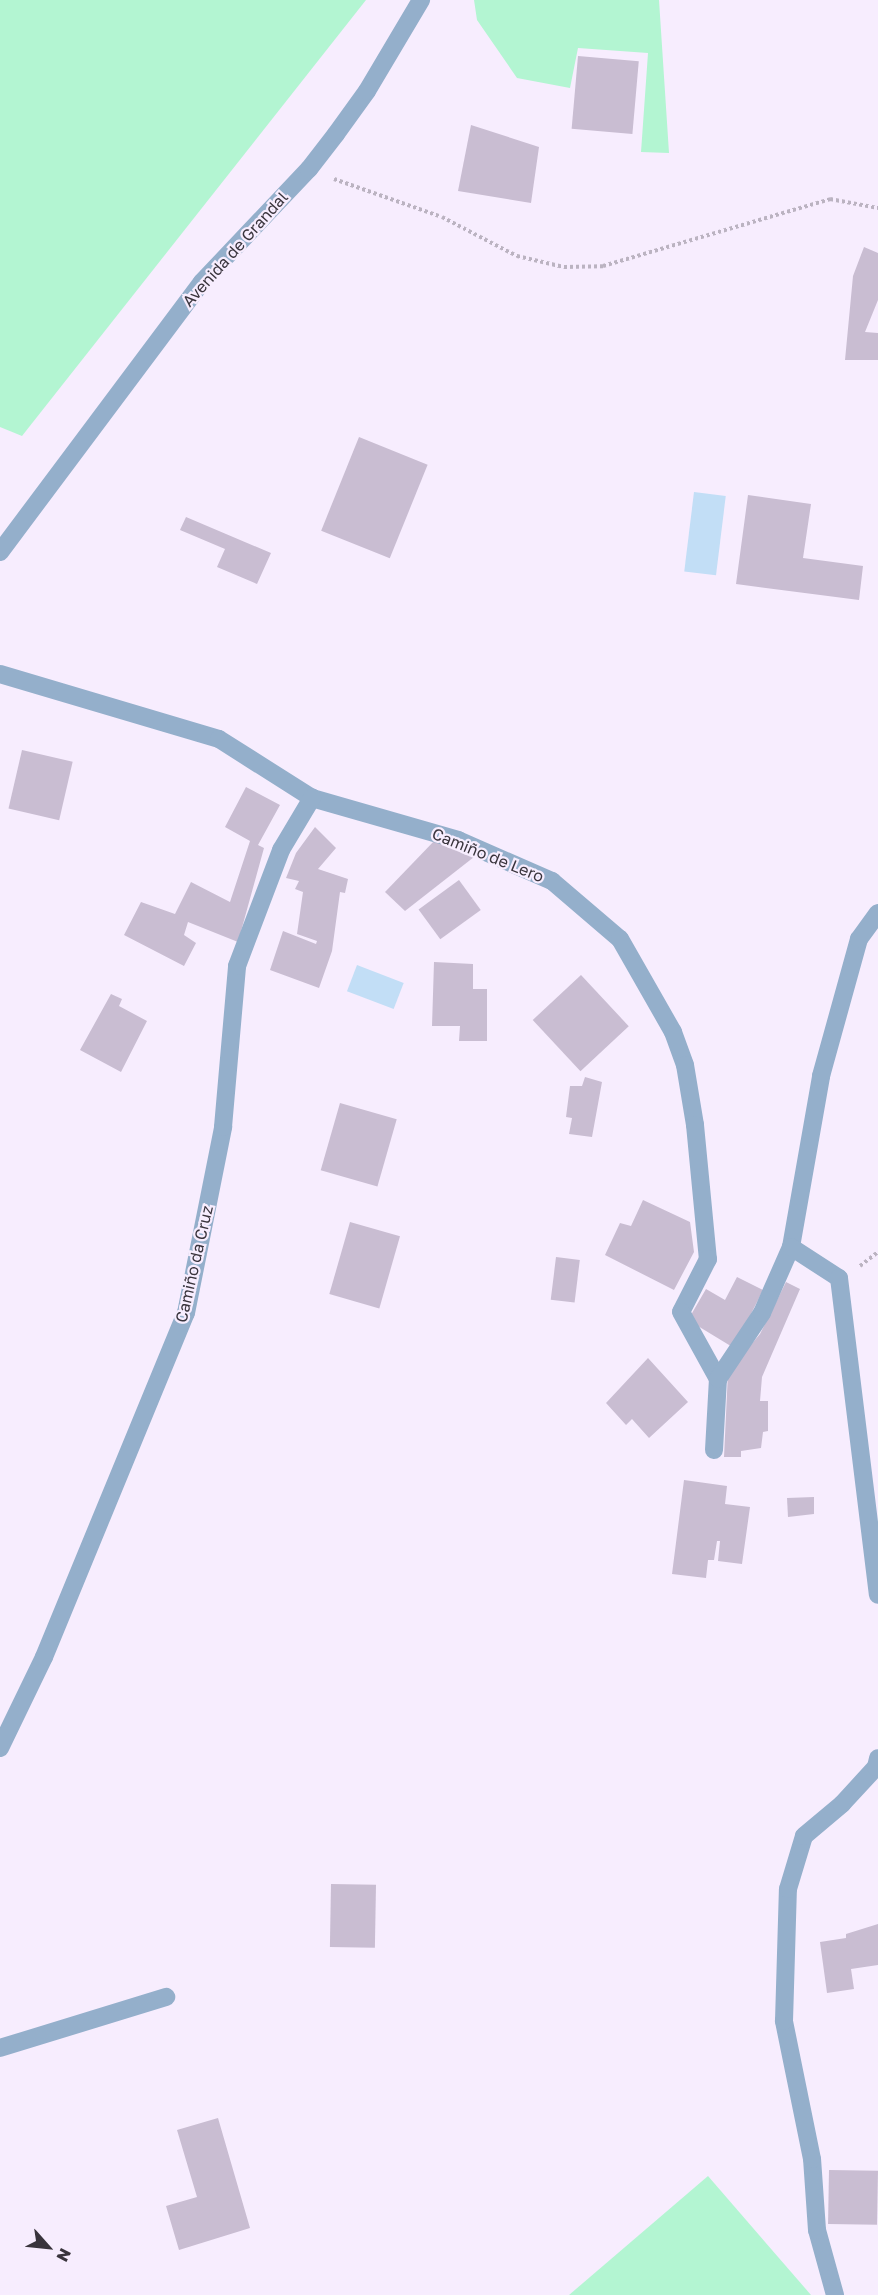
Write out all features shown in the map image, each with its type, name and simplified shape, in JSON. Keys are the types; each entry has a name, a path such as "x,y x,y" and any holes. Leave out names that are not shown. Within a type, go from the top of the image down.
{"street":[{"name":"Avenida de Grandal","path":"0,552 202,282 309,169 367,91 421,0"},
{"name":"Camiño de Lero","path":"0,674 219,739 312,798 458,840 552,881 620,939 673,1032 685,1065 695,1125 708,1259 681,1312 718,1379"},
{"name":"Camiño da Cruz","path":"0,1748 44,1657 186,1313 223,1127 237,966 281,850 312,798"},
{"path":"714,1450 718,1379 762,1313 791,1247 821,1076 859,939 878,913"},
{"path":"791,1247 839,1278 878,1596"},
{"path":"835,2295 818,2230 812,2159 784,2021 788,1889 804,1836 842,1804 876,1767 878,1758"},
{"path":"0,2048 166,1997"}],"path":[{"path":"309,169 442,217 517,256 564,267 603,266 830,199 878,208"}],"green space":[{"path":"0,0 366,0 22,436 0,427"},
{"path":"474,0 659,0 669,153 641,152 648,53 578,48 570,88 517,78 477,20"},
{"path":"708,2176 811,2295 569,2295"}],"water":[{"path":"694,492 726,496 716,575 684,571"},
{"path":"357,965 404,983 394,1009 347,991"}],"building":[{"path":"578,56 639,61 632,134 572,129"},
{"path":"471,125 539,147 531,203 458,191"},
{"path":"864,247 878,253 878,300 865,332 878,333 878,360 845,360 853,276"},
{"path":"359,437 428,465 390,558 321,531"},
{"path":"748,495 811,504 803,558 863,566 859,600 736,584"},
{"path":"186,517 271,553 257,584 217,567 225,549 180,530"},
{"path":"22,750 73,762 59,820 9,808"},
{"path":"246,787 280,805 258,845 264,848 238,942 188,922 184,935 196,943 184,966 124,935 141,902 175,914 191,882 230,902 250,841 225,827"},
{"path":"315,827 336,848 318,869 348,879 345,893 340,892 332,951 319,988 270,970 283,931 316,944 317,941 297,934 303,892 295,889 299,881 286,878 296,853"},
{"path":"436,839 474,857 405,911 385,892"},
{"path":"459,880 481,910 440,939 419,909"},
{"path":"434,962 473,964 473,989 487,989 487,1041 459,1041 460,1026 432,1026"},
{"path":"581,975 629,1026 580,1071 533,1020"},
{"path":"111,994 122,999 119,1006 147,1021 121,1072 80,1050"},
{"path":"585,1077 602,1082 592,1137 569,1134 572,1118 566,1117 570,1086 582,1086"},
{"path":"340,1103 397,1119 377,1187 321,1170"},
{"path":"643,1200 690,1222 694,1252 674,1290 605,1255 620,1223 631,1226"},
{"path":"350,1222 400,1236 379,1308 329,1294"},
{"path":"556,1257 580,1260 575,1303 551,1300"},
{"path":"737,1277 763,1290 734,1348 688,1320 706,1289 725,1300"},
{"path":"786,1282 800,1289 762,1377 760,1401 768,1401 768,1431 763,1432 761,1448 741,1451 741,1457 724,1457 728,1372 760,1334"},
{"path":"648,1358 688,1402 649,1438 632,1419 626,1425 606,1403"},
{"path":"684,1480 727,1486 725,1504 750,1507 742,1564 718,1561 720,1541 717,1541 714,1560 708,1560 706,1578 672,1574"},
{"path":"814,1497 814,1514 788,1517 787,1498"},
{"path":"331,1884 376,1885 375,1948 330,1947"},
{"path":"878,1924 878,1965 851,1969 854,1989 827,1993 820,1942 846,1938 846,1934"},
{"path":"218,2118 250,2228 179,2250 166,2206 197,2197 177,2130"},
{"path":"829,2170 878,2171 877,2225 828,2224"}]}
